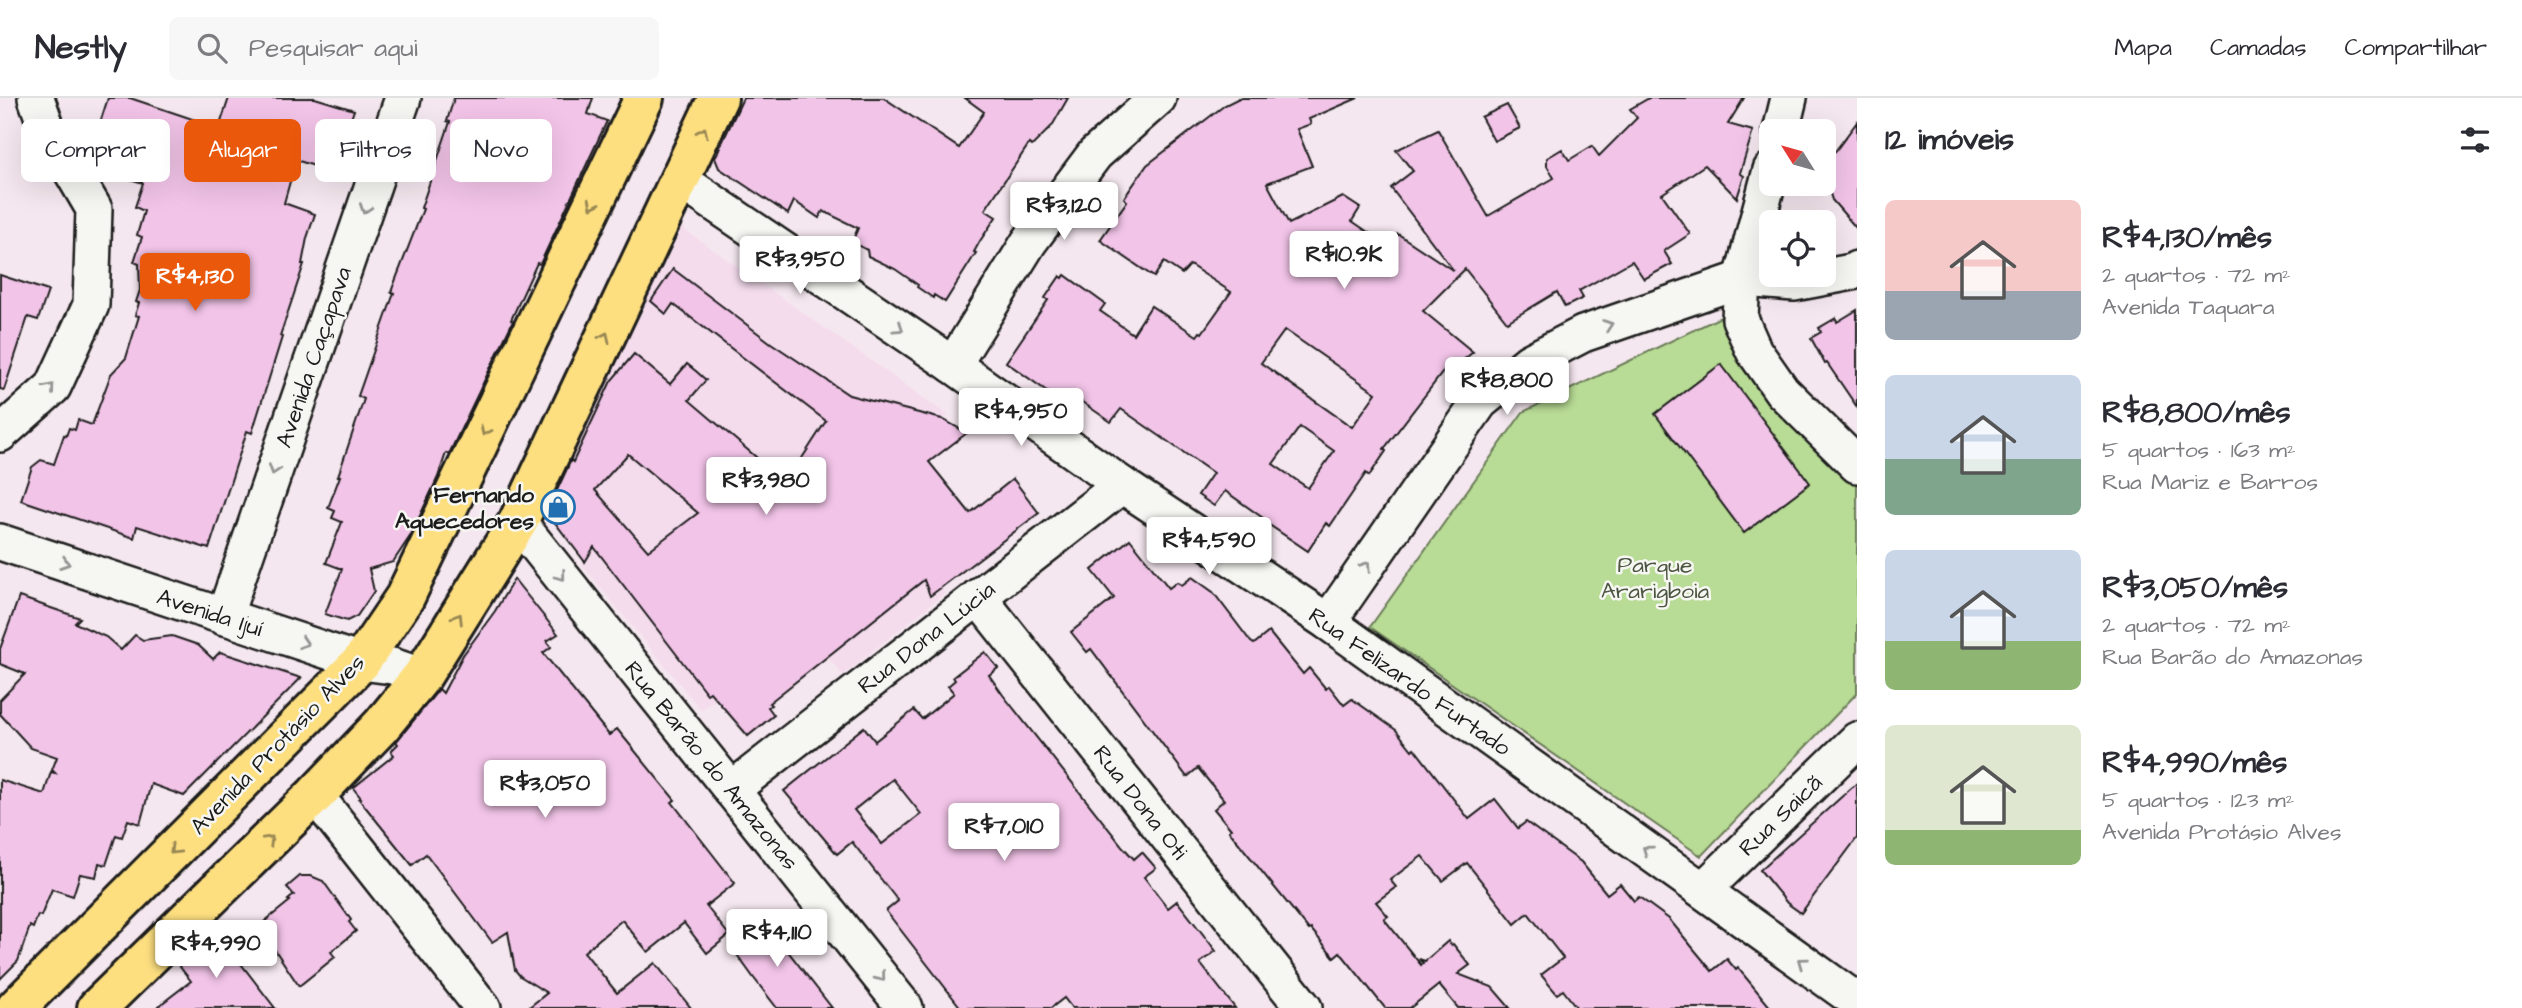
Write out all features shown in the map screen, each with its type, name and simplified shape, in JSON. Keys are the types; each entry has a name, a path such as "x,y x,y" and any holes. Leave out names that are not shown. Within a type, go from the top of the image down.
{"main road":[{"name":"Avenida Protásio Alves","path":"16,1008 361,662 405,597 644,98"},
{"path":"97,1008 315,795 382,725 422,676 518,522 718,98"}],"street":[{"path":"0,434 53,387 91,305 94,209 47,130 36,98"},
{"name":"Avenida Caçapava","path":"223,617 403,98"},
{"path":"953,365 1029,242 1095,154 1158,98"},
{"path":"1784,119 1789,98"},
{"name":"Rua Felizardo Furtado","path":"680,180 953,365 1122,485 1328,622 1857,1002"},
{"path":"1764,196 1742,279 1740,319 1754,351 1782,391 1857,465"},
{"path":"1328,622 1480,402 1529,362 1583,334 1742,279 1794,283 1857,269"},
{"name":"Rua Dona Lúcia","path":"731,790 1122,485"},
{"name":"Rua Barão do Amazonas","path":"518,522 905,1008"},
{"name":"Avenida Ijuí","path":"0,542 361,662 392,666 422,676"},
{"name":"Rua Dona Oti","path":"978,597 1304,1008"},
{"name":"Rua Saicã","path":"1703,890 1857,740"},
{"path":"315,795 483,1008"}],"shaded area":[{"path":"674,222 948,415 855,489 945,593 843,675 804,628 701,710 582,565 610,510 564,453"}],"green space":[{"name":"Parque Ararigboia","path":"1729,313 1857,469 1857,693 1701,856 1370,627 1523,412"}],"building":[{"path":"108,98 130,98 192,119 184,119 184,182 290,182 284,203 315,214 307,238 304,264 252,433 247,431 209,549 137,526 134,538 21,500 32,467 41,460 54,464 64,435 66,436 69,428 75,430 78,420 92,425 111,374 126,358 139,316 135,315 139,303 136,302 140,290 139,264 134,262 142,237 137,235 144,211 135,207 143,183 140,182 170,182 170,119 101,119"},
{"path":"229,98 315,98 354,110 351,119 315,119 315,166 301,162 301,119 222,119"},
{"path":"454,98 593,98 588,114 607,121 540,264 537,263 511,320 513,321 449,454 446,453 411,535 393,562 369,569 374,591 357,616 347,621 325,614 342,569 326,563 342,522 332,518 335,511 328,508 364,399 358,396 394,293 391,292 423,209 421,208 430,182 436,182 436,164 450,122 447,121"},
{"path":"743,98 884,98 959,148 984,112 965,98 1068,98 1052,126 1032,146 1029,144 985,210 996,217 945,302 934,295 933,298 895,269 868,256 867,250 852,242 858,228 823,211 819,218 794,201 788,214 719,168 715,158"},
{"path":"1239,98 1358,98 1309,119 1311,124 1297,129 1312,166 1267,183 1289,224 1343,197 1360,208 1352,221 1387,245 1398,234 1454,271 1391,188 1413,171 1396,150 1438,130 1488,216 1554,178 1547,166 1547,158 1562,149 1569,160 1592,146 1599,156 1637,118 1630,109 1649,98 1744,98 1728,124 1753,131 1740,173 1744,176 1737,198 1705,165 1662,194 1690,234 1664,251 1672,264 1644,279 1632,261 1579,291 1583,298 1565,307 1557,292 1507,322 1465,269 1423,311 1473,352 1450,371 1446,368 1384,449 1386,451 1369,476 1366,473 1330,526 1326,523 1308,551 1225,491 1214,506 1198,495 1213,473 1121,409 1111,422 1079,400 1072,409 1006,362 1048,300 1045,298 1060,276 1063,278 1065,275 1105,304 1100,311 1133,334 1151,306 1197,336 1202,333 1231,292 1190,265 1182,274 1164,262 1154,277 1100,240 1127,201 1124,198 1147,165 1225,105","holes":["1285,330 1376,393 1352,427 1261,363","1300,427 1334,451 1308,488 1273,464"]},
{"path":"1507,105 1520,128 1494,141 1481,117"},
{"path":"1857,122 1857,229 1831,196 1836,196 1836,150"},
{"path":"673,269 771,343 849,395 942,419 967,433 929,462 970,513 1013,479 1039,513 930,596 924,580 769,703 771,705 768,707 774,715 748,736 710,692 707,694 594,547 585,562 547,512 611,381 634,354 670,384 687,364 697,372 706,380 689,400 756,457 784,486 826,421 673,304 666,314 651,301","holes":["628,454 698,513 648,551 595,490"]},
{"path":"0,275 48,291 38,320 28,317 4,390 0,389"},
{"path":"1857,310 1857,407 1827,363 1825,364 1811,338 1821,332 1819,328 1836,318 1837,322"},
{"path":"1721,364 1810,483 1744,533 1655,414"},
{"path":"1130,539 1169,588 1177,582 1182,585 1192,577 1213,592 1251,642 1254,644 1269,632 1303,674 1309,668 1326,689 1329,686 1344,705 1352,699 1396,730 1412,750 1414,748 1469,819 1495,799 1518,828 1526,822 1581,862 1607,894 1620,884 1634,901 1639,897 1669,919 1712,971 1727,959 1736,970 1738,968 1771,1008 1577,1008 1563,990 1557,994 1541,975 1563,958 1528,913 1515,924 1467,863 1443,881 1422,856 1390,880 1396,887 1376,902 1388,916 1384,919 1421,965 1423,963 1419,959 1425,961 1448,941 1453,944 1470,965 1458,974 1492,987 1510,1008 1458,1008 1439,985 1410,1008 1385,1008 1340,952 1334,957 1311,929 1309,930 1229,831 1231,829 1214,809 1224,800 1198,768 1187,777 1091,649 1087,652 1071,632 1114,598 1092,570"},
{"path":"514,579 558,634 547,641 551,647 543,653 609,735 617,729 675,800 672,802 735,883 706,906 729,935 707,953 684,923 648,952 622,920 584,952 617,993 655,963 691,1008 528,1008 547,993 515,970 508,932 492,942 426,854 412,865 353,788 394,755 391,751 398,744 396,742 439,689 443,693 463,655"},
{"path":"19,597 80,618 75,623 106,637 121,650 135,635 143,640 172,636 198,645 213,659 220,652 301,678 184,796 151,784 140,824 128,820 122,837 116,835 106,865 99,863 96,877 80,874 73,896 52,889 41,916 38,915 33,928 30,926 18,961 0,979 0,780 44,794 51,772 55,773 52,770 57,757 31,748 0,714 0,700 25,674 0,664 0,649"},
{"path":"985,652 998,668 989,675 1003,695 1123,847 1134,859 1142,852 1156,868 1144,877 1168,908 1177,901 1216,951 1200,963 1235,1008 1072,1008 1064,998 1051,1008 961,1008 886,911 898,901 852,842 837,854 784,791 864,727 875,741 914,710 922,719 954,693 948,686 955,680 953,677","holes":["893,779 921,814 882,844 854,810"]},
{"path":"1857,783 1857,838 1801,913 1787,903 1760,870"},
{"path":"300,876 311,876 323,881 356,931 331,952 335,957 299,986 259,926 290,901 288,900 294,895 287,887"},
{"path":"764,918 832,1008 777,1008 753,977 730,945"},
{"path":"215,930 275,1008 156,1008 191,981 176,962"}],"place":[{"name":"Fernando Aquecedores","path":"558,507"}]}
